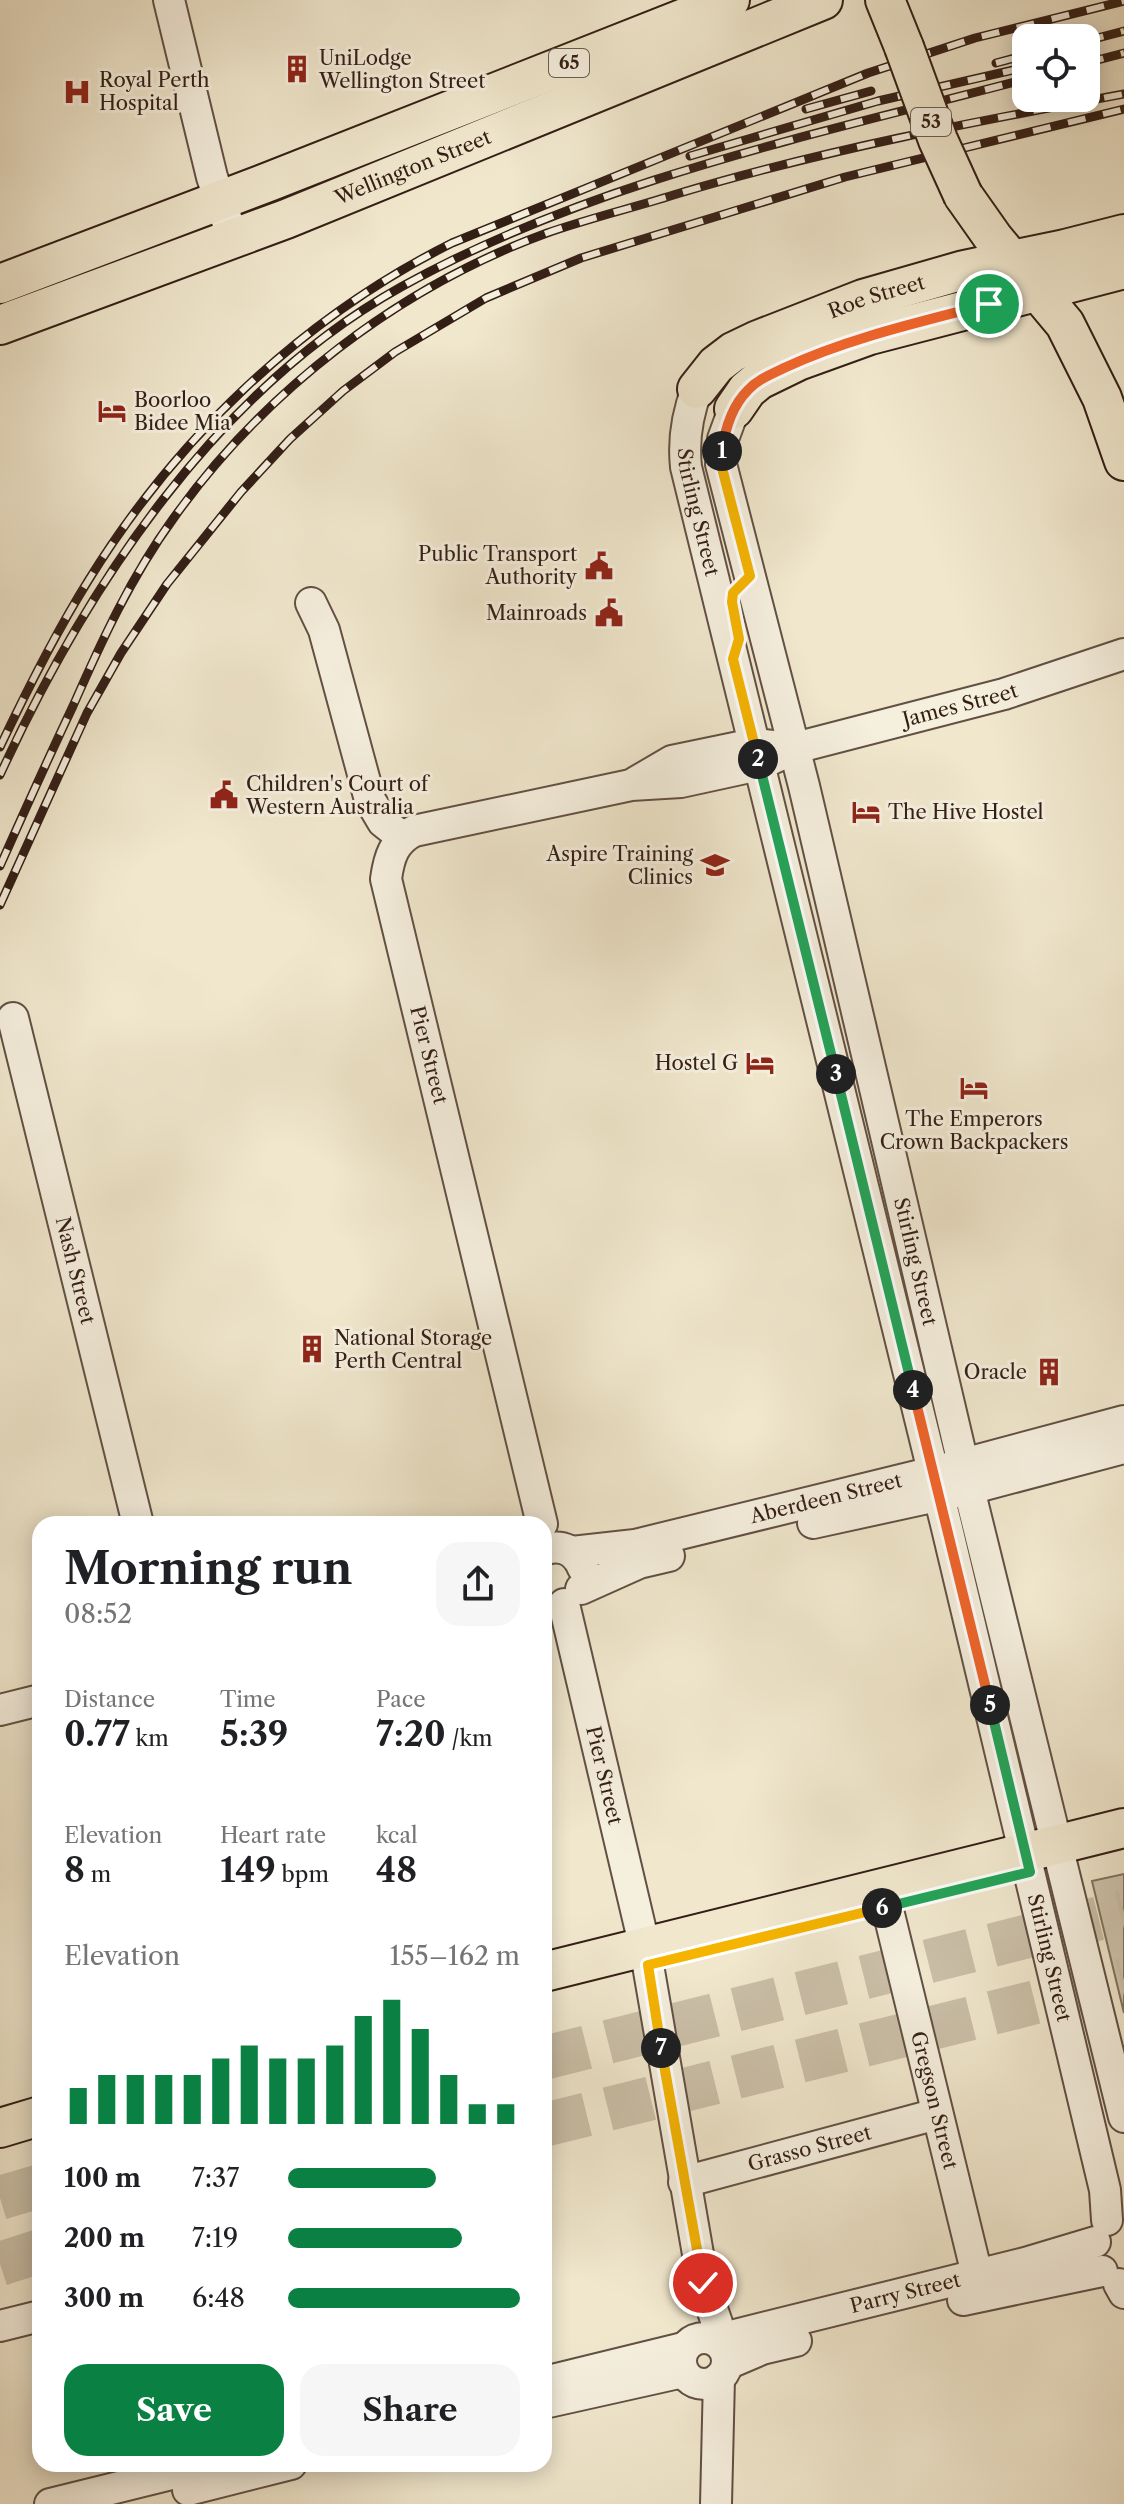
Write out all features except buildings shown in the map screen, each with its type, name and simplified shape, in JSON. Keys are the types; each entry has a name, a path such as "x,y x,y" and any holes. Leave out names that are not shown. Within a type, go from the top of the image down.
{"main road":[{"name":"Wellington Street","path":"0,284 730,0"},
{"name":"Wellington Street","path":"0,325 440,157 823,0"},
{"name":"53","path":"885,0 938,140 963,195 1065,324 1102,398 1124,461"},
{"name":"Roe Street","path":"697,389 716,365 733,352 863,299 951,273 1124,234"},
{"name":"Roe Street","path":"734,409 747,390 759,380 798,361 870,335 1124,269"},
{"path":"552,1971 646,1956 887,1906 1043,1859 1124,1828"},
{"path":"552,1987 646,1956 980,1862 1043,1859 1124,1847"},
{"path":"0,2102 32,2093"},
{"path":"0,2128 32,2118"}],"street":[{"path":"169,0 219,201 233,238"},
{"name":"Stirling Street","path":"697,389 687,418 686,467 936,1484 1043,1859 1124,2117"},
{"name":"Stirling Street","path":"734,409 723,439 721,464 795,748 966,1476 1043,1859 1105,2190 1114,2258"},
{"path":"733,659 739,639 733,593 750,576"},
{"path":"311,603 324,630 370,800 383,822 402,837"},
{"name":"James Street","path":"402,837 414,831 631,785 681,782 756,754 795,748 1004,694 1124,654"},
{"name":"Pier Street","path":"402,837 388,861 386,879 545,1516"},
{"name":"Nash Street","path":"13,1018 136,1516"},
{"name":"Aberdeen Street","path":"563,1599 639,1563 966,1476 1124,1421"},
{"name":"Aberdeen Street","path":"966,1476 1124,1448"},
{"name":"Aberdeen Street","path":"552,1541 635,1545 936,1484"},
{"name":"Pier Street","path":"552,1542 583,1565 585,1573 563,1599 646,1956 703,2283 717,2323 704,2358 718,2449 716,2504"},
{"path":"0,1710 32,1702"},
{"name":"Gregson Street","path":"887,1906 980,2284"},
{"name":"Grasso Street","path":"684,2182 937,2114"},
{"name":"Parry Street","path":"552,2381 762,2349 980,2284 1114,2258"},
{"path":"0,2326 32,2318"},
{"name":"Parry Street","path":"552,2401 704,2358"},
{"path":"132,2504 258,2472"},
{"path":"50,2504 224,2483"}],"shaded area":[{"path":"1124,1874 1124,2013 1092,1881"}],"tunnel":[{"path":"552,2056 1124,1912"},
{"path":"552,2123 1124,1980"},
{"path":"0,2198 32,2188"},
{"path":"0,2264 32,2254"}],"railway":[{"path":"0,747 76,601 123,528 161,478 247,386 344,307 452,243 868,73 975,38 1124,1"},
{"path":"1100,37 1124,31"},
{"path":"1100,59 1124,53"},
{"path":"996,63 1012,59"},
{"path":"690,156 878,101 1012,70"},
{"path":"0,775 34,704 73,634 116,565 163,499 215,437 272,380 334,330 401,287 474,250 550,217 706,164 1012,83"},
{"path":"806,109 871,91"},
{"path":"0,866 106,633 144,563 173,519 209,472 292,386 388,313 439,282 492,256 580,222 735,177 846,150 1124,94"},
{"path":"0,905 87,713 121,653 167,584 241,492 290,439 343,391 395,352 486,298 581,258 845,177 1124,109"}],"place":[{"name":"UniLodge Wellington Street","path":"297,69"},
{"name":"Royal Perth Hospital","path":"77,92"},
{"name":"Boorloo Bidee Mia","path":"112,411"},
{"name":"Public Transport Authority","path":"599,566"},
{"name":"Mainroads","path":"609,613"},
{"name":"Children's Court of Western Australia","path":"224,795"},
{"name":"The Hive Hostel","path":"866,812"},
{"name":"Aspire Training Clinics","path":"715,865"},
{"name":"Hostel G","path":"760,1063"},
{"name":"The Emperors Crown Backpackers","path":"974,1088"},
{"name":"National Storage Perth Central","path":"312,1349"},
{"name":"Oracle","path":"1049,1372"}],"route":[{"path":"703,2283 648,1965 1030,1872 733,659 739,639 733,593 750,576 721,464 723,439 734,409 747,390 759,380 798,361 870,335 989,304"}]}
